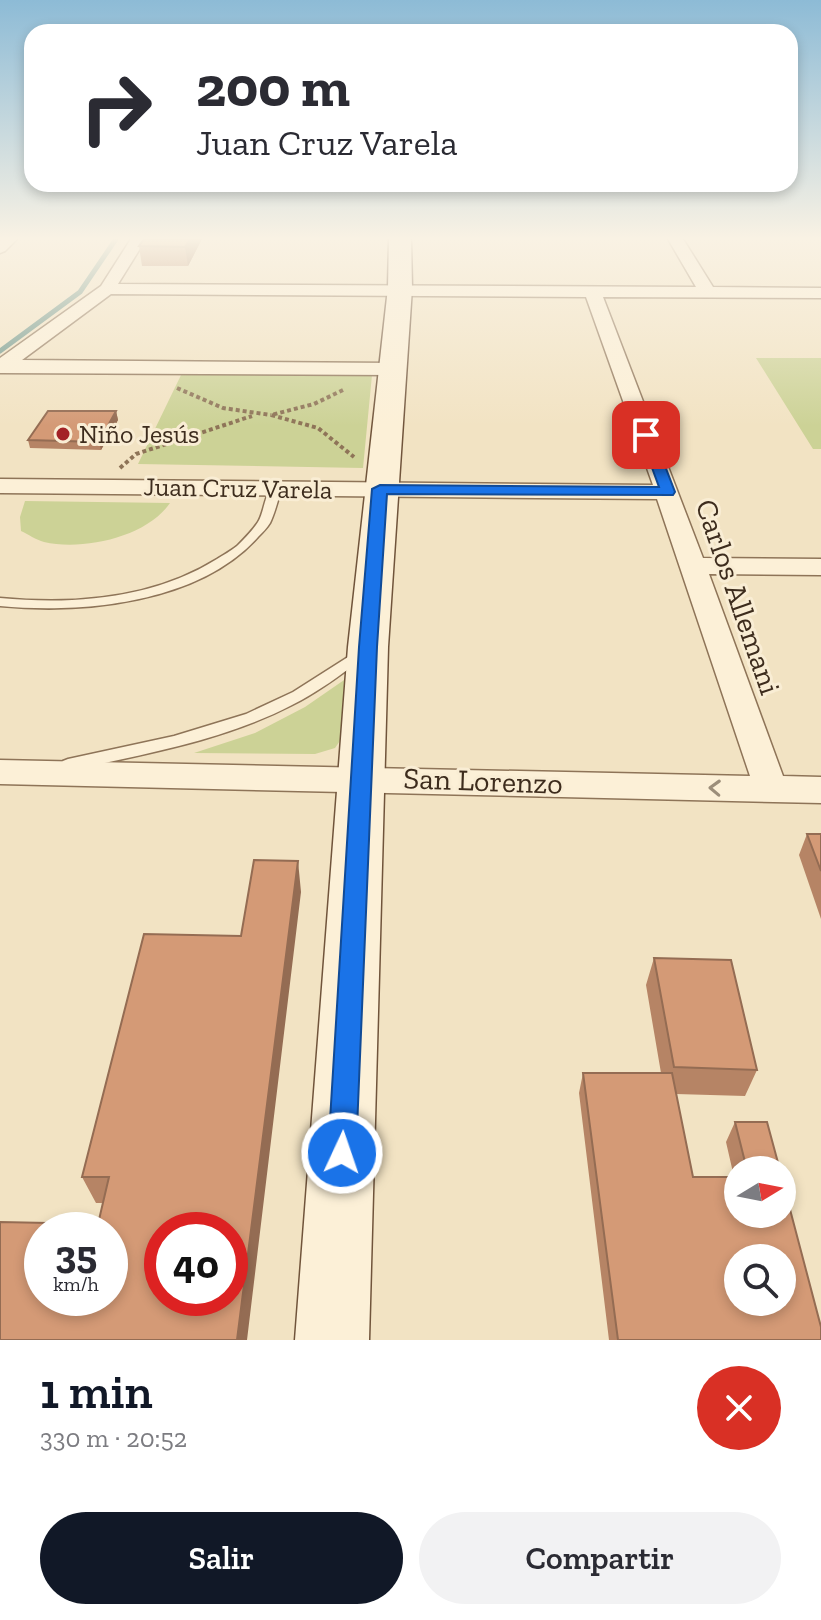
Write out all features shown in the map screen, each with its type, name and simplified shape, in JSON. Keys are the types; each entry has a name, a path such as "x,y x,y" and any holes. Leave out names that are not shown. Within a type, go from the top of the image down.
{"street":[{"path":"1,367 90,302"},
{"path":"332,1340 368,647 367,473 381,369 397,302"},
{"name":"Carlos Allemani","path":"597,302 771,789"},
{"path":"1,367 381,369"},
{"name":"Juan Cruz Varela","path":"0,486 276,488 367,473 667,492"},
{"path":"692,566 821,567"},
{"name":"San Lorenzo","path":"0,772 821,790"}],"lane":[{"path":"0,602 75,605 127,597 181,583 229,559 262,529 275,502 276,488"},
{"path":"36,772 204,732 274,708 311,689 368,647"}],"path":[{"path":"136,454 252,416 271,415 314,404 381,369"},
{"path":"164,382 208,404 252,416"},
{"path":"271,415 318,428 367,473"}],"green space":[{"path":"756,358 821,358 821,449 813,449"},
{"path":"182,373 372,375 363,468 138,464"},
{"path":"25,501 170,503 160,515 130,533 95,543 60,544 41,541 21,531 20,517"},
{"path":"347,678 344,735 335,748 315,754 194,753 255,733 305,707"}],"building":[{"path":"48,411 116,411 99,442 28,440"},
{"path":"807,834 821,834 821,871"},
{"path":"254,860 298,861 248,1254 248,1212 144,1212 144,1316 240,1316 237,1340 0,1340 0,1222 24,1222 24,1316 128,1316 128,1212 101,1212 109,1177 82,1177 144,934 241,936"},
{"path":"654,958 731,960 757,1070 674,1067"},
{"path":"583,1073 672,1073 693,1177 724,1177 724,1228 795,1228 821,1327 821,1340 618,1340"},
{"path":"735,1122 767,1122 776,1156 744,1156"}],"waterway":[{"path":"0,351 67,302"}],"place":[{"name":"Niño Jesús","path":"63,434"}],"route":[{"path":"342,1153 368,647 380,489 667,492 646,435"}]}
